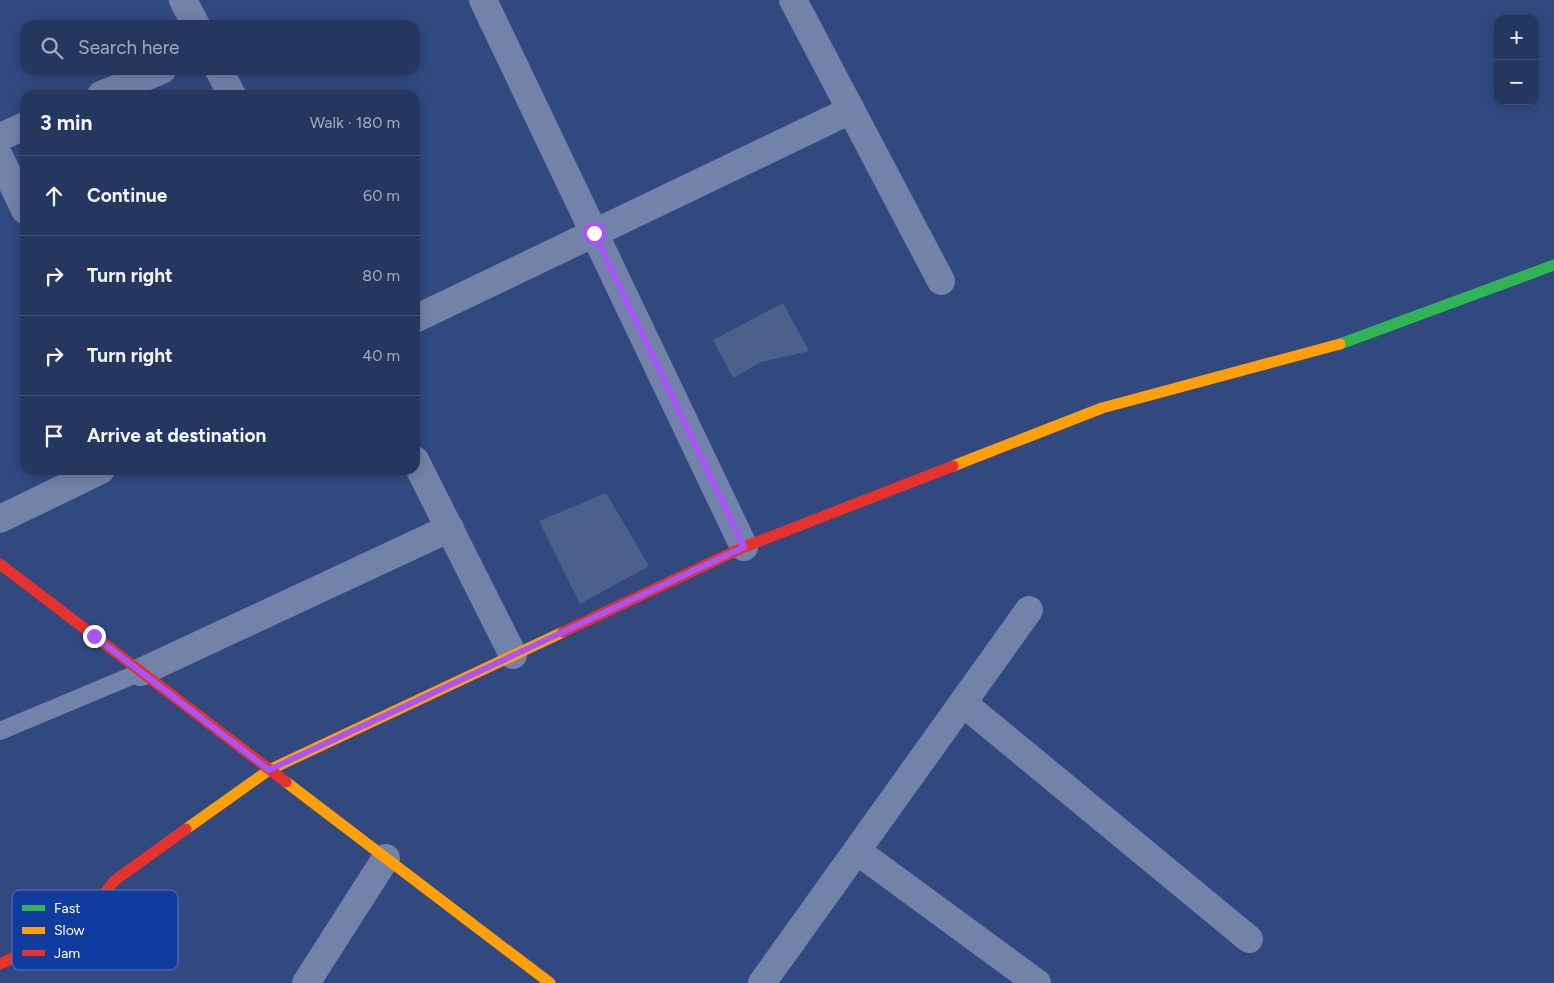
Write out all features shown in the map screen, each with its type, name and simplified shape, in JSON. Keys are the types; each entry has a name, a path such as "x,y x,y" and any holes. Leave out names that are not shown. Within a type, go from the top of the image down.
{"street":[{"path":"183,0 193,20"},
{"path":"484,0 744,547"},
{"path":"793,0 941,280"},
{"path":"113,90 150,75"},
{"path":"222,75 230,90"},
{"path":"420,317 851,110"},
{"path":"0,137 20,128"},
{"path":"0,158 20,200"},
{"path":"107,890 126,871 269,770 744,547 1102,408 1350,341 1554,264"},
{"path":"420,470 513,655"},
{"path":"0,519 91,475"},
{"path":"141,672 450,528"},
{"path":"0,564 550,983"},
{"path":"762,983 1029,610"},
{"path":"963,703 1249,939"},
{"path":"856,851 1037,983"},
{"path":"306,983 386,858"},
{"path":"0,964 12,958"}],"lane":[{"path":"0,731 141,672"}],"building":[{"path":"783,303 809,351 761,362 733,378 713,340"},
{"path":"606,493 649,566 580,604 539,521"}],"traffic: fast":[{"path":"1340,344 1554,265"}],"traffic: slow":[{"path":"953,466 1102,408 1340,344"},
{"path":"186,829 269,770 563,632"},
{"path":"286,782 550,983"}],"traffic: jam":[{"path":"563,632 744,547 953,466"},
{"path":"0,564 286,782"},
{"path":"107,890 114,881 186,829"},
{"path":"0,964 12,958"}],"route":[{"path":"94,636 269,770 744,547 594,233"}]}
